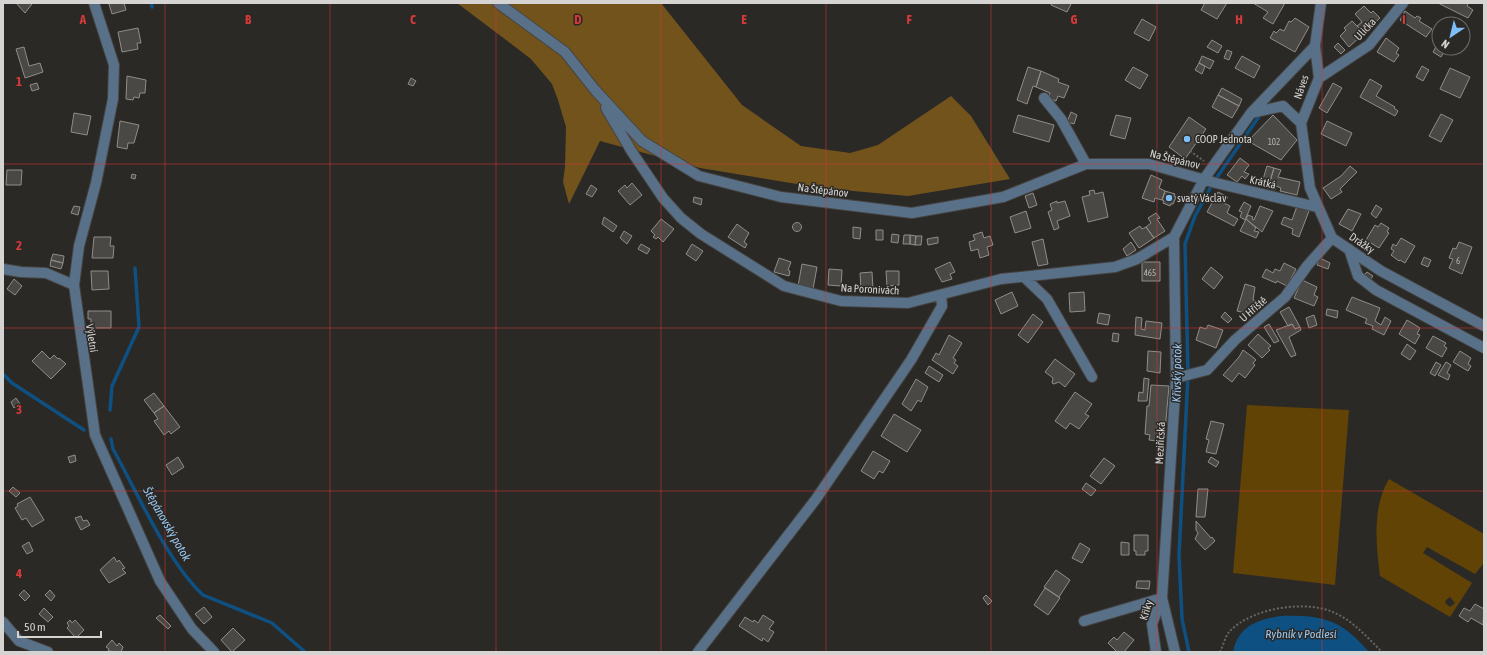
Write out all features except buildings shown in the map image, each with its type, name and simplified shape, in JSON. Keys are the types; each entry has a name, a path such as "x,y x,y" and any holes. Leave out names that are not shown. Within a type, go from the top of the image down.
{"street":[{"name":"Výletní","path":"94,3 114,65 113,99 96,183 79,246 74,285 95,435 160,580 192,629 214,652"},
{"name":"Na Štěpánov","path":"498,3 565,52 595,90 642,141 699,176 782,197 912,213 1003,197 1086,164 1149,164 1210,181"},
{"path":"1315,46 1321,3"},
{"name":"Ulička","path":"1319,78 1369,45 1403,3"},
{"name":"Náves","path":"1252,113 1282,106 1301,123 1319,78 1315,46"},
{"name":"Náves","path":"1252,113 1315,46"},
{"name":"Na Poronivách","path":"595,90 632,152 663,198 681,218 700,234 784,286 841,301 908,303 1001,279 1115,266 1137,259 1174,237"},
{"path":"1044,98 1061,118 1086,164"},
{"name":"Meziříčská","path":"1175,652 1162,598 1179,377 1174,237 1252,113"},
{"name":"Drážky","path":"1301,123 1310,188 1317,207 1332,238 1381,271 1484,326"},
{"name":"Krátká","path":"1210,181 1317,207"},
{"name":"U Hřiště","path":"1179,377 1207,370 1235,340 1285,297 1307,266 1332,238"},
{"path":"1349,249 1358,276 1376,290 1484,348"},
{"path":"3,269 21,272 46,273 74,285"},
{"path":"1024,277 1047,298 1092,377"},
{"path":"698,652 816,499 911,360 942,306 941,295"},
{"path":"1084,621 1162,598"},
{"name":"Křiky","path":"1156,652 1152,624 1162,598"},
{"path":"3,622 19,641 48,652"}],"path":[{"path":"1190,151 1207,163"},
{"path":"1220,652 1228,633 1249,618 1278,609 1312,606 1336,613 1361,631 1382,652"}],"shaded area":[{"path":"457,3 661,3 742,105 801,146 850,153 878,145 951,96 971,116 1010,179 908,196 821,188 700,168 600,141 569,204 563,182 566,127 552,84 531,59"},
{"path":"1247,405 1349,410 1335,585 1233,573"},
{"path":"1389,479 1484,534 1484,563 1475,574 1427,547 1423,553 1472,583 1450,617 1380,576 1377,551 1377,526 1380,501","holes":["1450,597 1455,603 1450,607 1445,603"]}],"water":[{"name":"Rybník v Podlesí","path":"1280,616 1319,618 1330,621 1349,632 1369,652 1233,652 1239,636 1244,630 1256,622"}],"waterway":[{"name":"Štěpánovský potok","path":"151,3 152,7"},
{"name":"Křivský potok","path":"1189,652 1182,619 1179,555 1188,375 1185,244 1195,216 1213,183 1260,115"},
{"name":"Štěpánovský potok","path":"110,410 112,386 139,327 135,268"},
{"path":"3,374 12,383 84,430"},
{"name":"Štěpánovský potok","path":"111,439 113,449 165,546 190,581 203,595 272,623 305,652"}],"place":[{"name":"COOP Jednota","path":"1187,139"},
{"name":"svatý Václav","path":"1169,198"}]}
